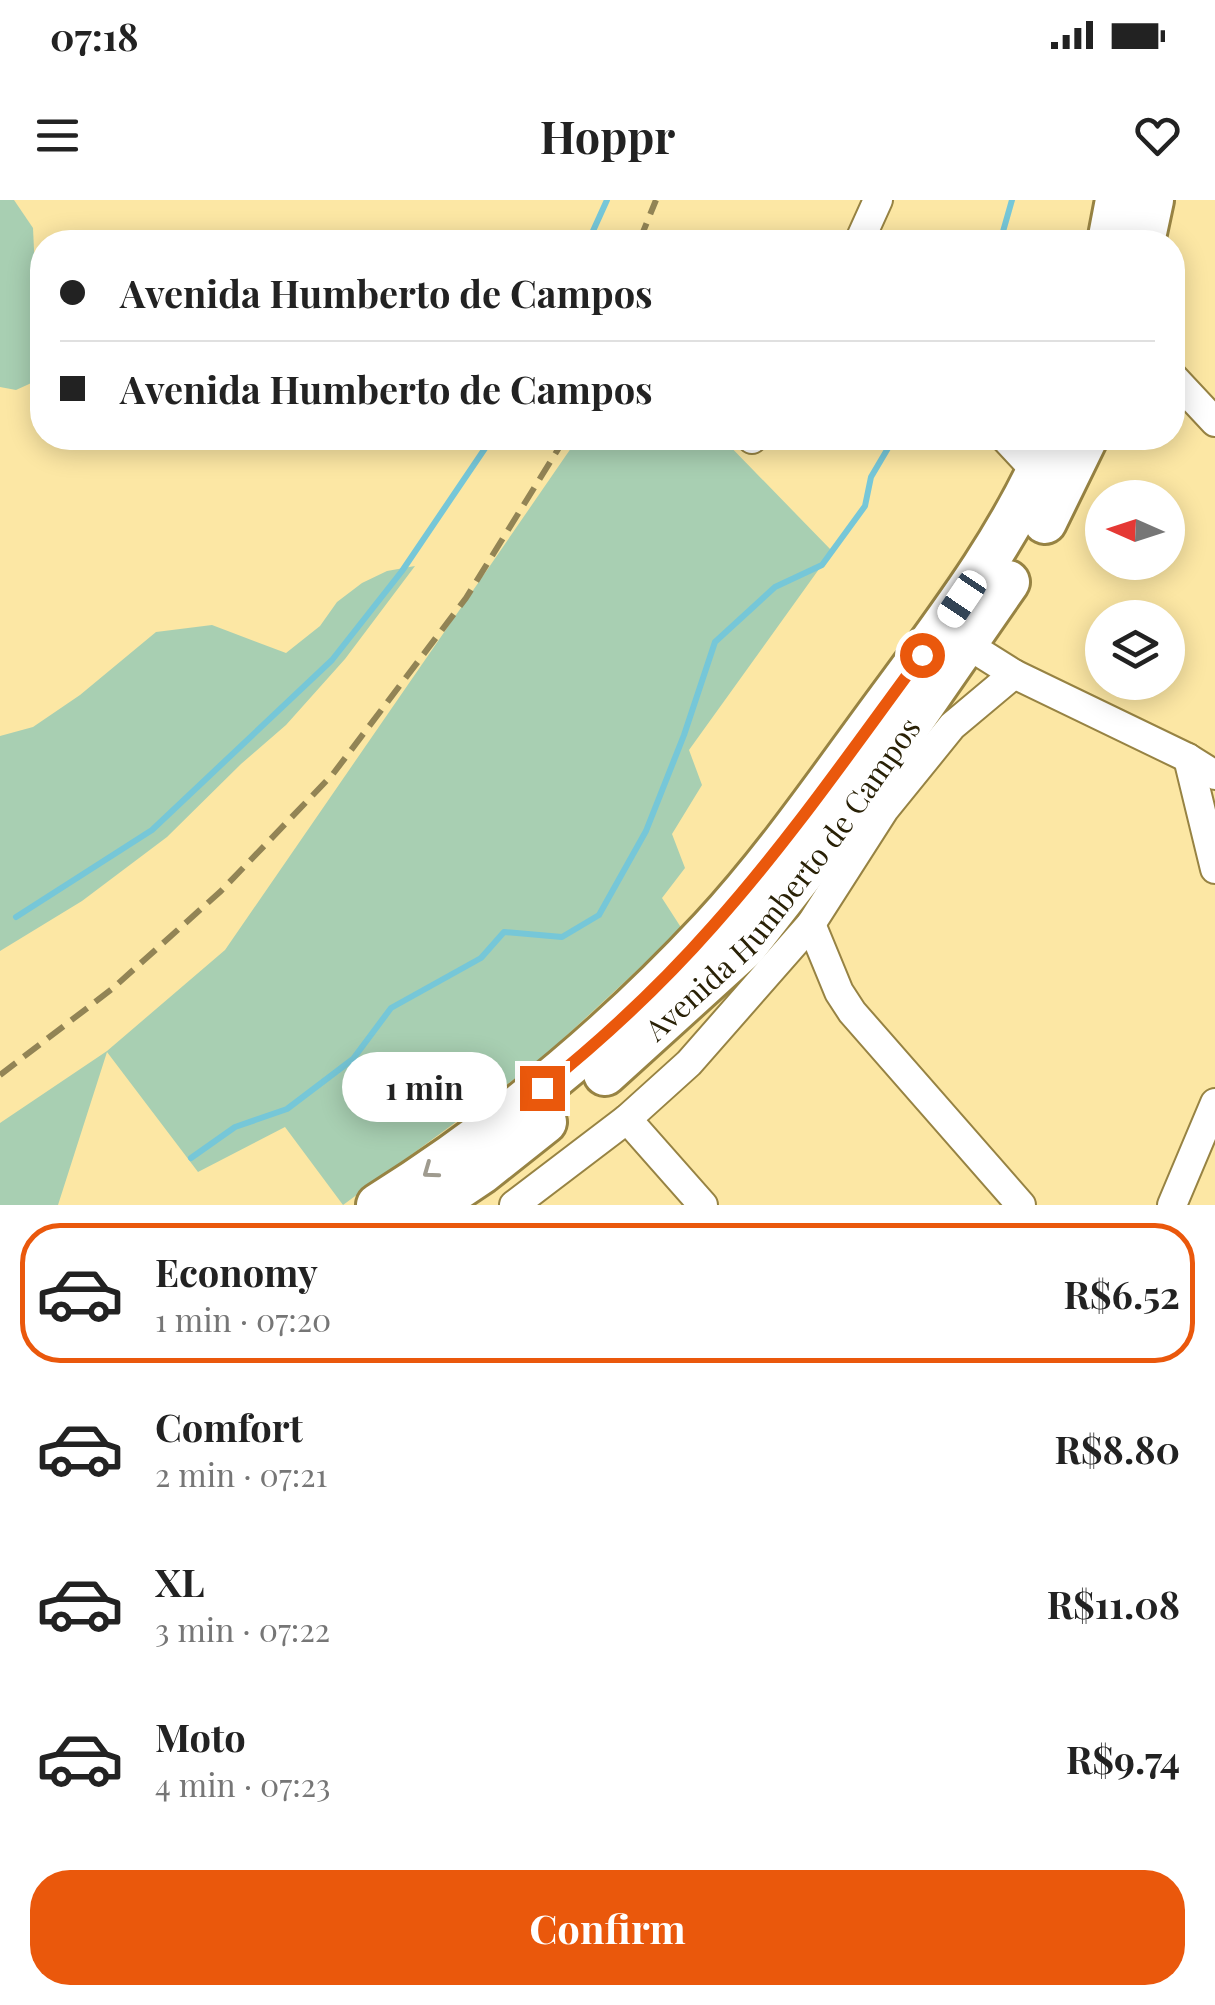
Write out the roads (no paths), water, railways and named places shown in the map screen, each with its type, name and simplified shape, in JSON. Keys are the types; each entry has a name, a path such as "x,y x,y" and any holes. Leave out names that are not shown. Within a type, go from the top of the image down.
{"highway":[{"path":"1111,230 1117,200"},
{"path":"1146,230 1152,200"},
{"name":"Avenida Humberto de Campos","path":"434,1205 605,1074 745,947 837,829 1050,469 1072,450"},
{"name":"Avenida Humberto de Campos","path":"378,1205 481,1172"}],"street":[{"path":"864,230 878,200"},
{"path":"1185,390 1215,422"},
{"path":"1022,450 1050,469"},
{"path":"954,637 1014,674 1188,758 1215,775"},
{"path":"514,1205 627,1119 689,1063 811,924 884,810 952,726 1014,674"},
{"path":"1188,758 1215,869"},
{"path":"811,924 839,992 852,1012 1020,1205"},
{"path":"1172,1205 1215,1103"},
{"path":"627,1119 703,1205"}],"waterway":[{"path":"593,230 607,200"},
{"path":"1003,230 1012,200"},
{"path":"16,917 152,830 332,660 402,571 484,450"},
{"path":"191,1158 235,1127 287,1109 353,1059 391,1008 481,958 504,932 562,937 599,915 646,831 715,642 775,587 822,565 865,506 871,477 887,450"}],"railway":[{"path":"644,230 656,200"},
{"path":"0,1075 112,989 221,891 333,774 466,598 558,450"}]}
